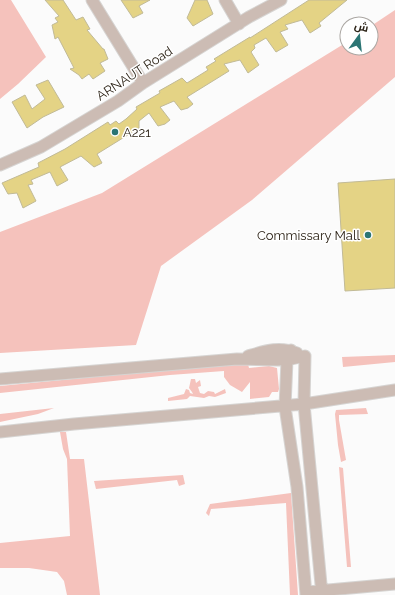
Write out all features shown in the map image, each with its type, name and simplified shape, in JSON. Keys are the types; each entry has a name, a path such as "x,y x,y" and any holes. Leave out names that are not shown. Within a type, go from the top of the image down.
{"street":[{"path":"92,0 144,83"},
{"path":"225,0 239,24"},
{"name":"ARNAUT Road","path":"0,165 41,147 118,101 144,83 239,24 281,0"},
{"path":"0,379 237,359 270,350 289,355 305,356 304,404 322,593"},
{"path":"289,355 285,406 297,487 306,594 395,584"},
{"path":"0,432 304,404 395,390"},
{"path":"297,487 312,486"}],"shaded area":[{"path":"0,0 11,0 46,57 0,99"},
{"path":"395,10 395,77 252,200 161,266 136,345 0,353 0,232 102,193 339,47 339,56 379,56 379,21"},
{"path":"395,355 395,362 343,367 342,357"},
{"path":"237,363 248,364 249,368 269,366 277,368 278,392 272,392 269,397 250,399 250,382 242,392 230,385 224,377 224,371 170,375 0,393 0,386"},
{"path":"191,379 195,379 196,383 200,380 201,386 198,387 200,393 204,394 208,391 214,392 215,394 225,389 226,393 215,397 209,396 204,398 190,396 187,399 168,401 168,398 184,394 186,389 193,394 189,388"},
{"path":"54,408 38,414 0,422 0,414"},
{"path":"366,408 368,414 339,415 346,460 341,462 335,414 336,410"},
{"path":"60,432 66,432 70,459 84,459 100,595 67,595 64,581 57,572 29,568 0,568 0,543 70,536 67,459 63,449"},
{"path":"339,467 343,468 351,567 347,567"},
{"path":"183,475 185,484 179,486 177,480 96,489 94,481"},
{"path":"291,493 298,595 290,595 286,503 211,509 209,516 206,513 210,504"}],"building":[{"path":"45,0 63,0 76,20 83,17 90,29 87,30 104,49 108,59 100,63 105,71 93,79 89,74 82,79 70,69 74,68 58,37 55,39 52,25 58,22 55,18 59,16"},
{"path":"121,0 150,0 139,6 143,13 133,18"},
{"path":"195,0 207,0 213,14 193,26 187,18"},
{"path":"309,0 347,0 319,23 321,26 310,33 302,20 285,25 288,29 280,32 288,45 276,52 266,38 254,45 255,48 251,52 259,65 248,73 240,60 224,64 229,71 187,97 193,104 188,108 181,110 174,101 160,107 170,120 165,124 158,126 149,113 139,121 139,128 97,154 102,163 94,167 81,156 60,167 68,180 57,186 50,172 31,180 33,184 28,185 36,201 23,208 17,193 8,194 2,183 39,167 38,163 65,149 108,122 110,125 116,121 119,124 137,109 136,107 160,93 159,91 182,78 187,83 208,70 206,67 216,61 214,59"},
{"path":"48,80 64,107 43,117 27,128 12,102 25,95 32,109 45,99 36,85"},
{"name":"Commissary Mall","path":"395,179 395,288 345,291 338,183"}],"place":[{"name":"A221","path":"115,132"},
{"name":"Commissary Mall","path":"368,235"}]}
